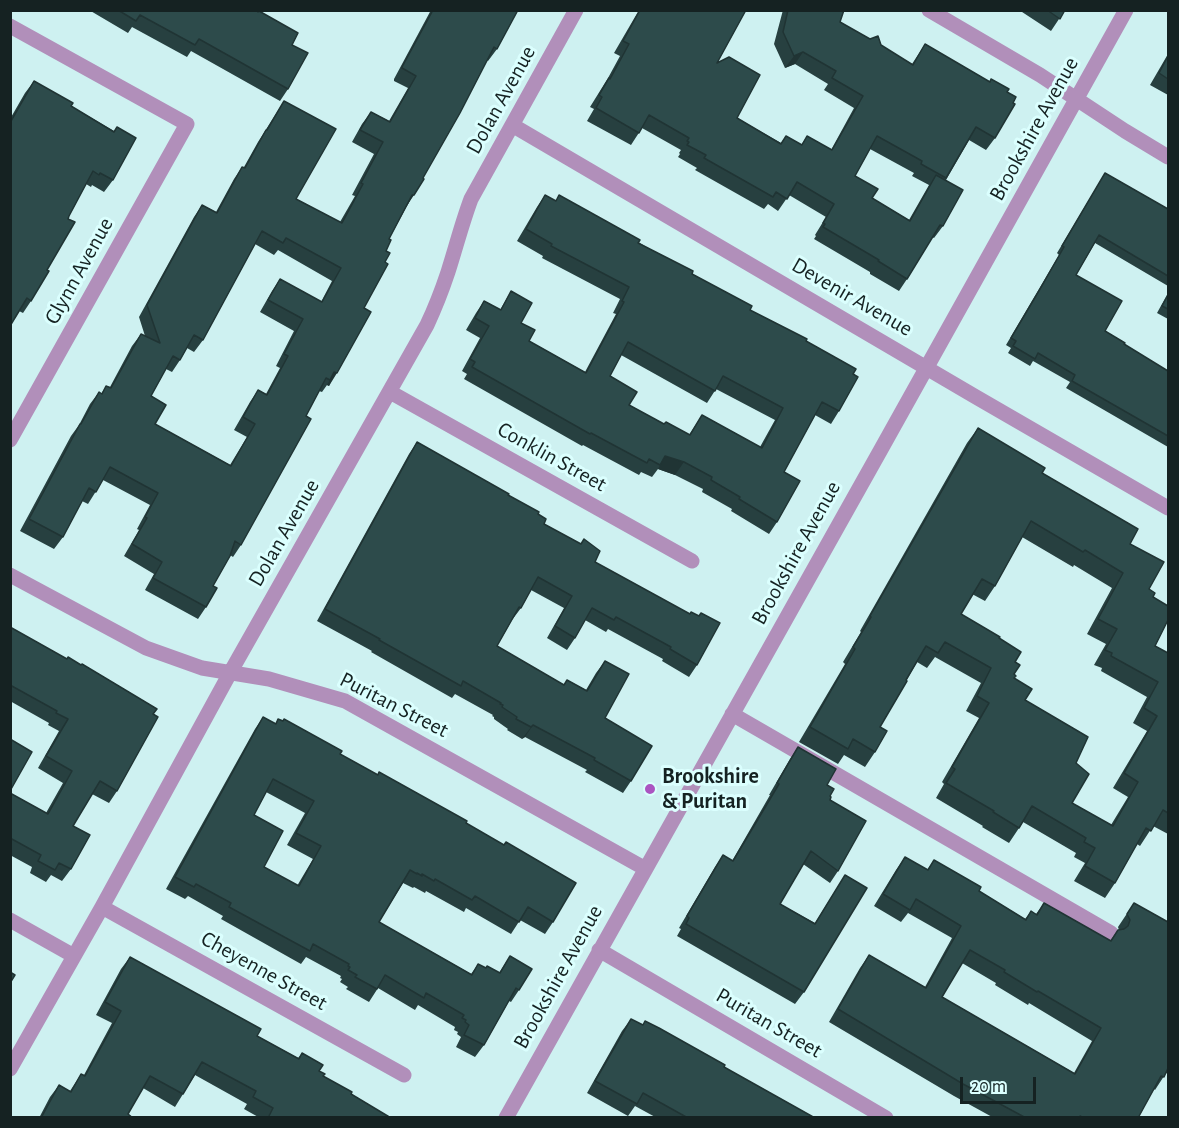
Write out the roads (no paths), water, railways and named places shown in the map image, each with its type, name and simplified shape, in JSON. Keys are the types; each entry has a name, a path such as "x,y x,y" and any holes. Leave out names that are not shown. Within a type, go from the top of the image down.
{"street":[{"name":"Dolan Avenue","path":"10,1069 436,306 471,199 576,10"},
{"path":"929,10 1040,75 1168,157"},
{"name":"Brookshire Avenue","path":"506,1118 1126,10"},
{"name":"Glynn Avenue","path":"10,26 187,124 10,440"},
{"name":"Devenir Avenue","path":"512,124 1168,508"},
{"name":"Conklin Street","path":"390,392 692,561"},
{"name":"Puritan Street","path":"10,575 146,648 202,668 269,679 345,701 644,868"},
{"path":"732,714 1111,933"},
{"name":"Cheyenne Street","path":"102,907 404,1075"},
{"path":"10,920 74,956"},
{"name":"Puritan Street","path":"599,950 886,1118"}],"place":[{"name":"Brookshire & Puritan","path":"650,789"}]}
